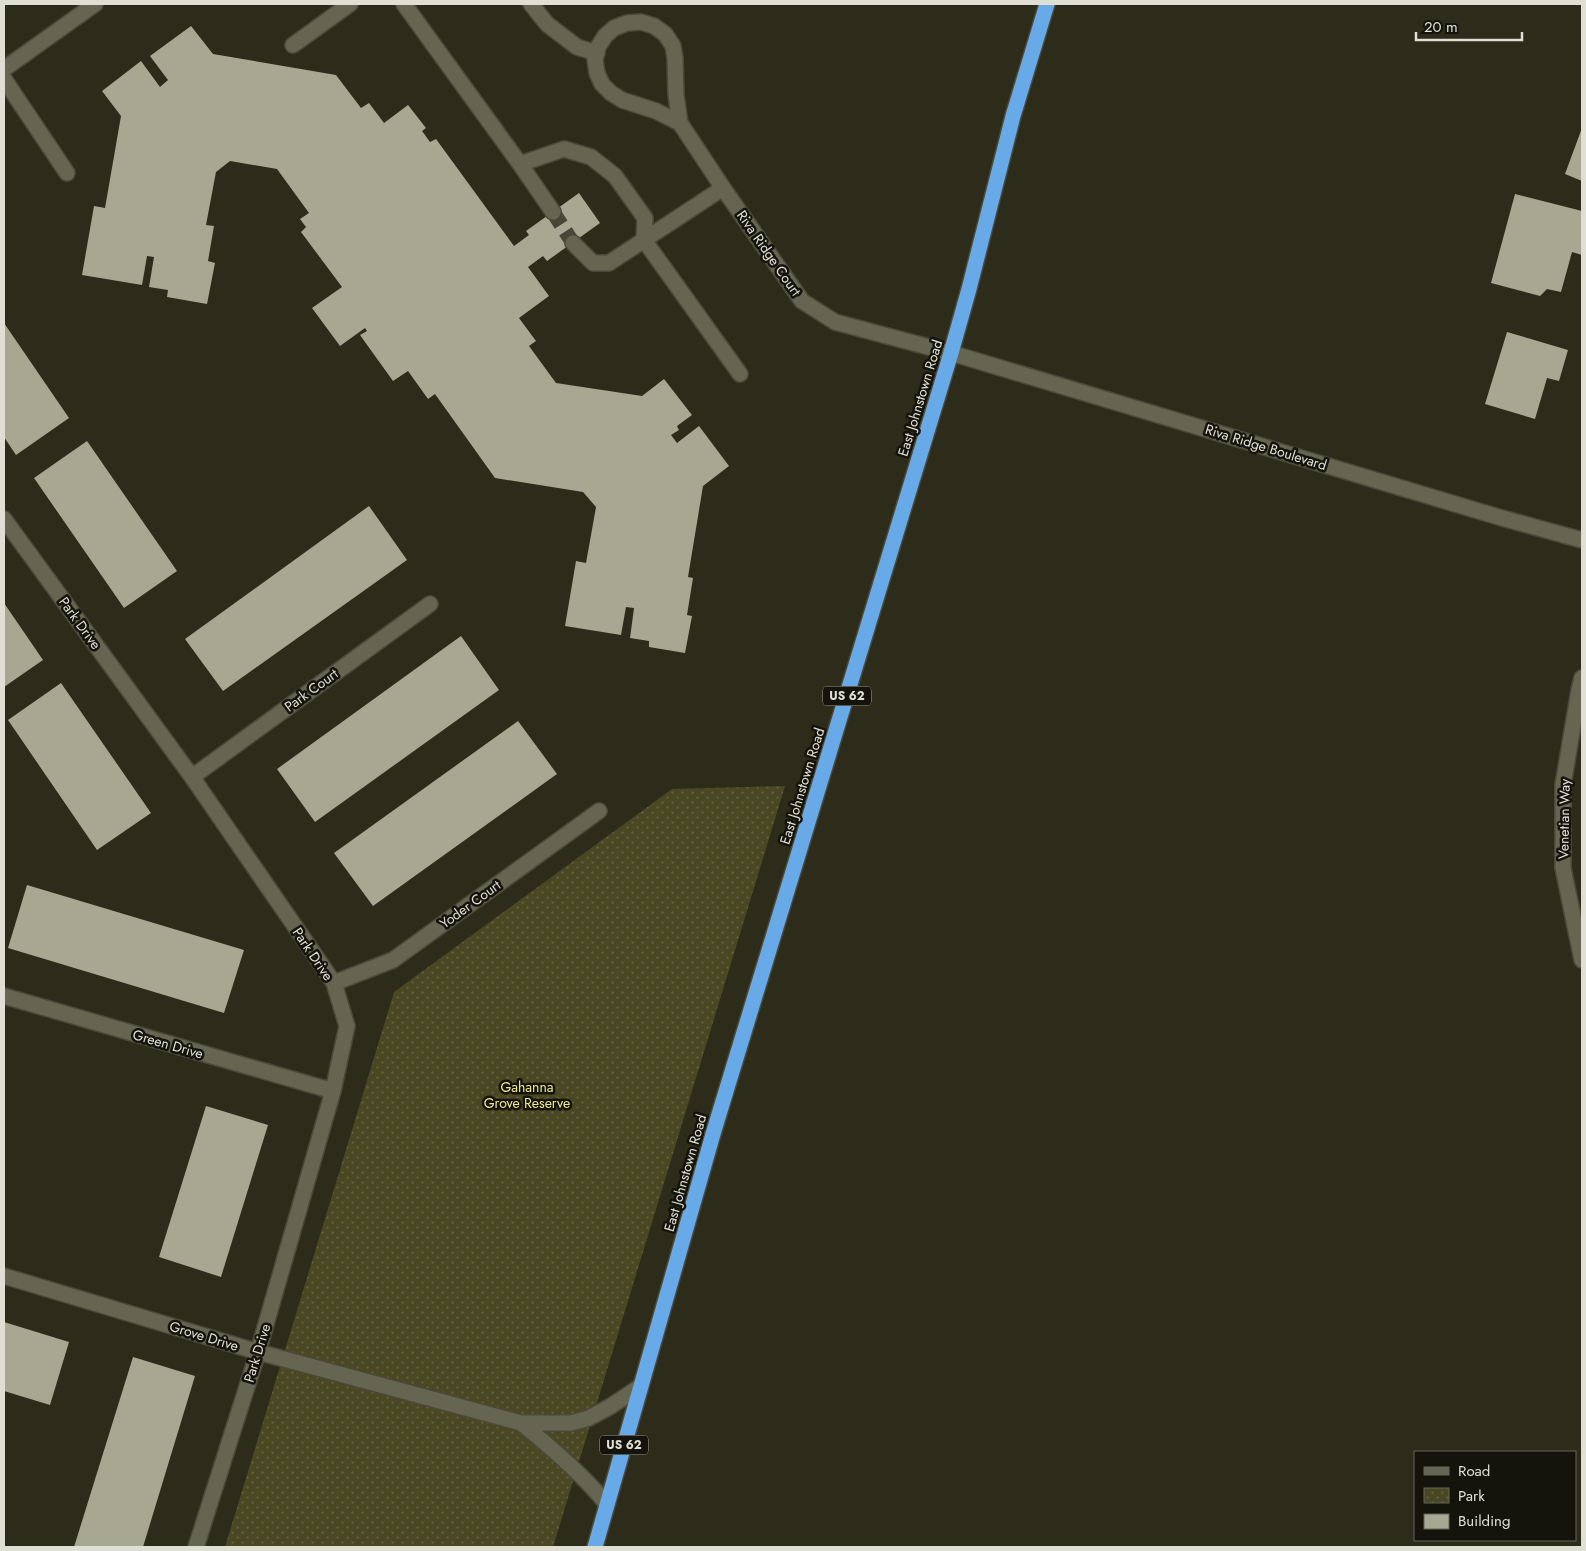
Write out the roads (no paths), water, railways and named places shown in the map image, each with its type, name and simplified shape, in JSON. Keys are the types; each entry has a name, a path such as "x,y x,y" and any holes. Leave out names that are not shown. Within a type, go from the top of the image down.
{"highway":[{"name":"East Johnstown Road","path":"595,1547 710,1144 951,353 1014,116 1047,4"}],"street":[{"path":"4,69 95,4"},
{"path":"293,45 350,4"},
{"path":"404,4 553,212"},
{"path":"531,4 547,24 577,47 597,53"},
{"name":"Riva Ridge Court","path":"680,123 656,111 622,100 602,84 597,73 598,47 605,36 614,28 627,23 641,22 654,26 665,34 673,46 680,123 802,301 835,322 951,353"},
{"path":"4,79 68,173"},
{"path":"520,164 564,149 591,157 615,176 645,218 644,240 740,374"},
{"path":"573,242 593,263 609,263 723,188"},
{"name":"Riva Ridge Boulevard","path":"951,353 1502,518 1582,540"},
{"name":"Park Drive","path":"4,519 192,777 334,983 347,1026 333,1091 258,1352 196,1547"},
{"name":"Park Court","path":"192,777 430,604"},
{"name":"Venetian Way","path":"1582,678 1563,785 1563,868 1582,960"},
{"name":"Yoder Court","path":"334,983 393,960 599,811"},
{"name":"Green Drive","path":"4,996 333,1091"},
{"name":"Grove Drive","path":"4,1276 258,1352 521,1423 571,1423 589,1418 641,1386"},
{"name":"Grove Drive","path":"521,1423 585,1478 607,1504"}],"tunnel":[{"path":"553,212 573,243"}],"park label":[{"name":"Gahanna Grove Reserve","path":"527,1096"}]}
